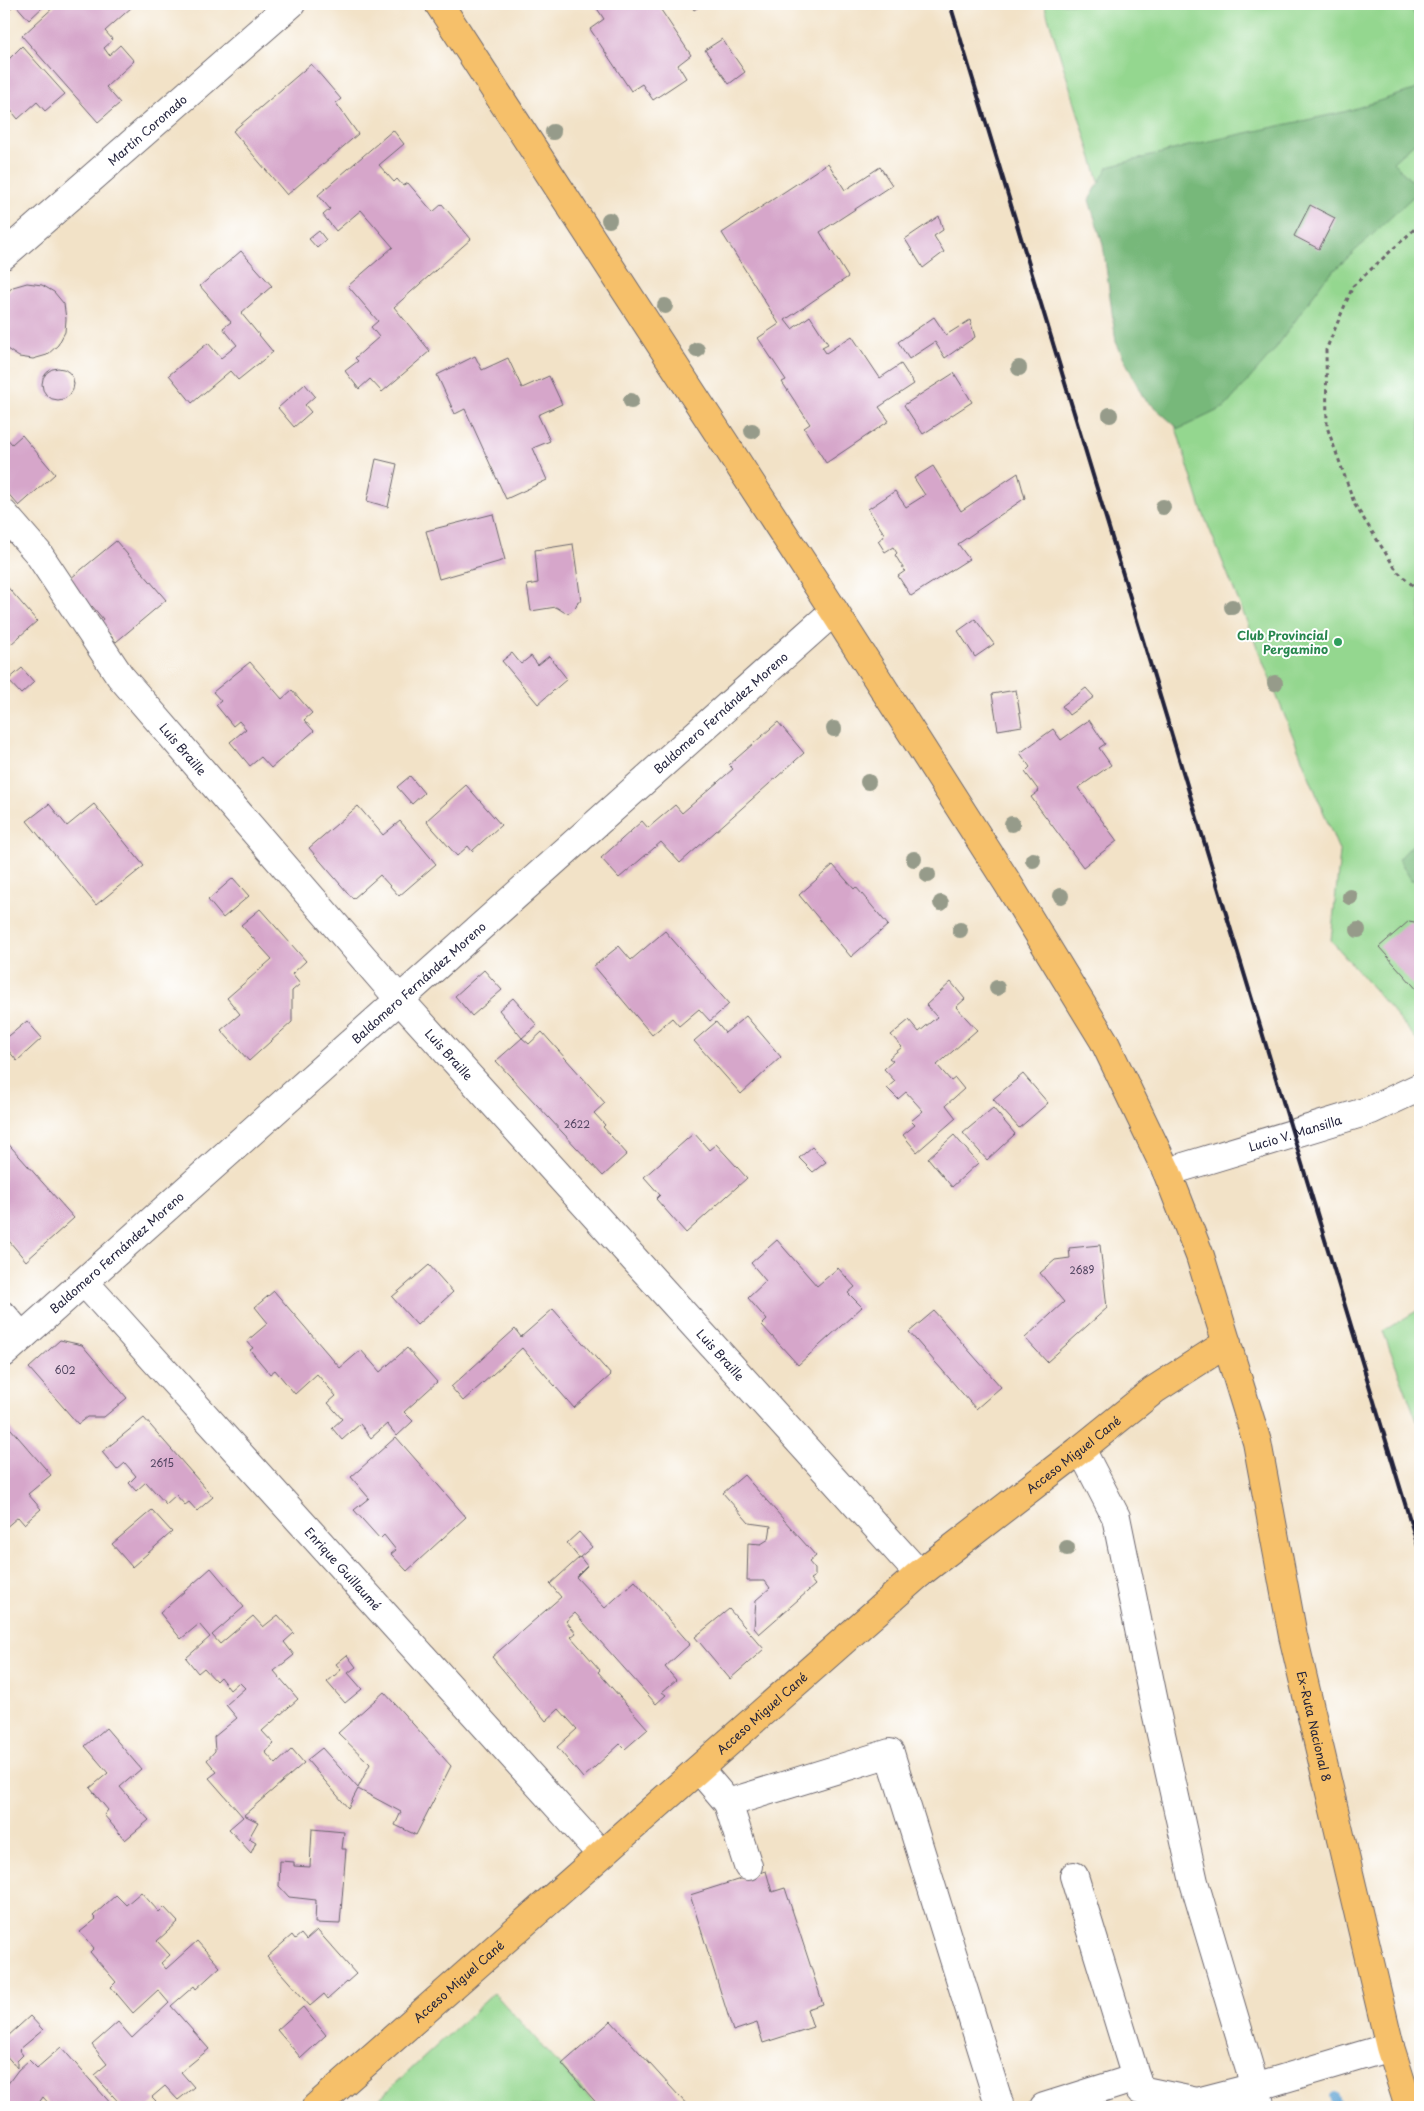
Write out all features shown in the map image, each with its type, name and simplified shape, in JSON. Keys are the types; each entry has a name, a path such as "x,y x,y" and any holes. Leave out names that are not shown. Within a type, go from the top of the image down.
{"main road":[{"name":"Ex-Ruta Nacional 8","path":"439,4 942,778 1104,1041 1167,1172 1200,1256 1257,1442 1293,1636 1390,2047 1409,2107"},
{"name":"Acceso Miguel Cané","path":"316,2107 919,1574 1154,1390 1227,1343"}],"street":[{"name":"Martín Coronado","path":"4,255 291,4"},
{"name":"Luis Braille","path":"4,514 38,552 120,676 400,1000 919,1574"},
{"name":"Baldomero Fernández Moreno","path":"13,1345 834,611"},
{"name":"Lucio V. Mansilla","path":"1167,1172 1370,1110 1420,1088"},
{"name":"Enrique Guillaumé","path":"84,1283 601,1854"},
{"path":"4,1316 13,1345"},
{"path":"1081,1449 1116,1517 1194,1882 1258,2097"},
{"path":"728,1802 890,1753 1000,2107"},
{"path":"699,1768 728,1802 748,1866"},
{"path":"1074,1876 1140,2092"},
{"path":"1044,2107 1140,2092 1197,2102 1258,2097 1390,2047"}],"path":[{"path":"1420,224 1353,286 1326,350 1327,427 1355,505 1397,571 1420,592"}],"green space":[{"name":"Club Provincial Pergamino","path":"1044,4 1420,4 1420,1039 1418,1041 1331,940 1340,853 1201,508"},
{"path":"1410,4 1420,4 1420,27"},
{"path":"1420,88 1420,138 1393,162 1420,190 1324,280 1273,352 1225,407 1179,429 1143,397 1116,342 1103,244 1089,200 1108,167 1200,143 1344,112"},
{"path":"1420,837 1420,881 1411,880 1399,859"},
{"path":"1420,1309 1420,1429 1383,1331"},
{"path":"494,1993 598,2107 370,2107"}],"building":[{"path":"4,4 15,4 7,12"},
{"path":"15,4 46,4 29,20"},
{"path":"57,4 130,4 132,7 105,31 113,40 104,48 109,55 120,45 134,61 106,87 120,103 98,122 22,36"},
{"path":"594,4 657,4 691,55 678,65 686,78 653,100 642,84 631,91 590,29 604,19"},
{"path":"690,4 703,4 694,10"},
{"path":"722,39 745,72 729,84 705,50"},
{"path":"22,46 65,94 45,111 37,102 18,119 4,102 4,64"},
{"path":"311,64 341,99 336,103 358,134 287,195 233,131"},
{"path":"393,130 404,144 379,165 394,182 397,179 403,186 408,183 433,212 442,204 471,239 394,307 430,351 382,392 370,379 359,389 345,371 358,361 355,358 379,337 371,327 378,321 348,286 393,247 361,210 336,231 323,215 330,209 318,195"},
{"path":"828,163 845,190 880,167 892,185 820,232 848,277 785,320 792,329 810,316 828,344 822,347 826,353 852,336 880,378 901,364 914,384 879,407 889,421 826,463 804,428 810,424 782,382 786,380 758,338 779,324 722,233"},
{"path":"1310,205 1335,218 1319,249 1294,236"},
{"path":"939,216 943,230 934,236 944,252 923,268 905,239"},
{"path":"319,231 326,240 317,248 309,239"},
{"path":"241,251 272,286 241,313 273,352 238,380 230,371 192,403 169,375 208,343 221,358 237,345 223,328 231,322 200,286"},
{"path":"27,283 42,285 54,292 64,304 66,319 65,332 58,345 47,355 33,359 19,357 4,347 4,295 13,287"},
{"path":"934,317 946,335 970,320 975,337 945,358 935,342 909,359 898,342"},
{"path":"475,356 482,370 508,358 522,388 549,376 562,404 538,415 550,441 533,448 547,480 506,499 465,409 455,414 437,375"},
{"path":"58,368 70,372 74,384 70,396 58,400 46,396 42,384 46,372"},
{"path":"954,373 972,402 923,434 904,405"},
{"path":"305,384 315,396 305,405 311,412 294,427 278,408"},
{"path":"4,435 12,444 22,435 55,474 19,506 4,489"},
{"path":"376,459 397,464 388,507 367,501"},
{"path":"933,466 961,511 1018,473 1025,498 958,544 969,559 911,596 898,576 905,571 895,555 897,553 893,547 885,552 878,541 885,535 868,509 895,491 906,507 925,495 914,478"},
{"path":"493,514 505,560 439,579 426,531"},
{"path":"116,541 166,600 116,642 100,623 103,619 92,606 88,610 65,583"},
{"path":"573,544 581,601 578,601 576,607 568,613 556,607 531,611 527,585 538,583 535,550"},
{"path":"4,583 37,621 11,644 4,636"},
{"path":"975,619 994,644 975,657 958,631"},
{"path":"512,653 521,664 531,656 538,665 549,656 567,679 538,704 502,661"},
{"path":"250,662 282,699 292,690 312,713 304,720 314,731 271,768 261,757 250,766 230,742 246,729 239,721 233,726 216,705 221,701 213,692"},
{"path":"22,668 34,682 21,694 8,680"},
{"path":"1086,688 1094,697 1069,715 1062,706"},
{"path":"1016,690 1022,726 998,730 992,694"},
{"path":"1089,720 1105,744 1099,748 1111,765 1078,788 1117,841 1083,867 1031,797 1039,791 1025,772 1030,767 1020,753 1053,729 1061,740"},
{"path":"778,722 804,753 680,863 661,842 619,878 601,858 642,821 648,828 675,805 682,813 733,769 729,765"},
{"path":"410,776 424,793 412,804 397,787"},
{"path":"466,785 501,825 472,851 468,846 457,856 426,821"},
{"path":"49,804 67,826 94,804 144,866 96,905 27,821"},
{"path":"358,806 383,835 400,821 436,864 399,896 380,875 353,899 309,848"},
{"path":"833,865 854,889 856,887 888,925 851,957 799,895"},
{"path":"233,878 249,896 223,918 208,900"},
{"path":"260,909 306,961 292,974 300,984 292,991 292,1022 249,1061 221,1030 240,1014 227,998 272,959 241,925"},
{"path":"1409,921 1420,923 1420,993 1379,947"},
{"path":"665,931 729,1004 710,1021 699,1009 679,1026 672,1018 652,1035 594,966 619,946 631,960"},
{"path":"484,970 502,990 472,1016 455,996"},
{"path":"951,982 965,999 956,1007 977,1030 937,1065 951,1081 955,1078 964,1089 946,1105 956,1118 917,1152 903,1135 915,1125 911,1121 923,1111 906,1092 898,1099 887,1088 895,1081 884,1069 893,1061 889,1058 902,1047 891,1035 909,1020 919,1032 937,1017 926,1005"},
{"path":"513,998 537,1025 522,1038 499,1010"},
{"path":"746,1016 781,1057 741,1094 694,1041 716,1022 725,1033"},
{"path":"27,1021 42,1038 17,1061 4,1045 4,1040"},
{"path":"542,1032 605,1103 594,1113 605,1125 603,1127 627,1154 603,1176 496,1061 522,1038 529,1044"},
{"path":"1023,1074 1048,1103 1019,1128 993,1099"},
{"path":"993,1108 1015,1134 987,1160 963,1133"},
{"path":"694,1133 709,1150 716,1144 747,1178 686,1233 656,1199 660,1195 644,1177"},
{"path":"954,1135 978,1163 952,1187 928,1158"},
{"path":"4,1139 74,1218 26,1261 4,1235"},
{"path":"812,1147 826,1162 813,1172 799,1158"},
{"path":"777,1240 817,1286 838,1268 855,1287 848,1293 862,1307 798,1365 762,1325 767,1320 748,1298 766,1281 751,1263"},
{"path":"1100,1245 1107,1308 1047,1362 1025,1338 1064,1302 1040,1273 1055,1260 1070,1258 1069,1248"},
{"path":"429,1265 453,1292 417,1325 392,1297"},
{"path":"274,1291 340,1368 361,1350 380,1372 407,1348 437,1382 404,1412 413,1421 397,1436 387,1424 371,1438 360,1424 342,1440 332,1428 342,1419 328,1403 336,1396 317,1374 295,1394 275,1370 270,1374 250,1350 253,1348 247,1341 268,1323 255,1307"},
{"path":"553,1309 611,1375 574,1408 522,1348 463,1401 451,1387 515,1329 521,1337"},
{"path":"934,1311 1001,1387 976,1409 909,1332"},
{"path":"60,1340 82,1345 127,1398 104,1417 87,1417 78,1424 29,1368"},
{"path":"144,1418 213,1497 197,1511 189,1502 185,1505 176,1495 166,1504 146,1482 136,1491 129,1483 136,1476 125,1463 117,1470 102,1452"},
{"path":"4,1421 51,1475 28,1494 41,1509 24,1524 18,1517 4,1529"},
{"path":"396,1437 466,1517 407,1571 391,1554 396,1550 384,1535 380,1539 354,1510 369,1498 351,1477"},
{"path":"744,1475 816,1556 809,1562 815,1569 815,1576 810,1579 815,1585 759,1634 754,1628 756,1600 770,1588 765,1581 747,1581 748,1543 761,1544 769,1539 771,1526 749,1523 723,1493"},
{"path":"152,1510 172,1532 132,1567 112,1544"},
{"path":"579,1532 592,1547 579,1558 567,1543"},
{"path":"580,1557 587,1566 576,1577 605,1608 635,1581 690,1644 665,1667 676,1680 662,1692 666,1695 656,1704 575,1613 566,1621 576,1633 571,1637 600,1670 598,1672 648,1729 625,1749 620,1744 583,1778 557,1747 577,1729 559,1709 546,1721 492,1657 561,1597 550,1584"},
{"path":"211,1568 244,1607 212,1635 220,1644 253,1616 263,1627 278,1615 294,1633 284,1642 294,1655 274,1671 298,1699 262,1731 274,1744 265,1752 276,1764 292,1749 304,1763 244,1815 258,1822 249,1838 256,1842 251,1853 229,1829 243,1817 209,1778 217,1772 207,1760 215,1751 214,1737 237,1718 226,1705 245,1688 239,1682 230,1690 220,1677 216,1681 204,1668 198,1673 186,1658 210,1637 199,1624 181,1639 160,1613"},
{"path":"729,1609 764,1649 730,1679 695,1637"},
{"path":"347,1655 356,1667 348,1673 362,1689 345,1703 327,1682 341,1670 336,1664"},
{"path":"384,1692 451,1766 416,1835 395,1825 401,1812 358,1789 348,1808 307,1760 322,1748 358,1788 370,1764 338,1733"},
{"path":"106,1728 141,1769 120,1787 149,1820 125,1840 104,1815 108,1810 90,1788 108,1773 85,1746"},
{"path":"312,1829 344,1832 342,1849 346,1849 340,1924 315,1923 316,1900 289,1897 279,1886 280,1861 294,1862 294,1866 310,1867"},
{"path":"766,1871 772,1892 785,1888 823,2004 807,2009 813,2027 763,2043 757,2023 733,2031 690,1895"},
{"path":"141,1892 159,1912 164,1907 178,1922 157,1941 170,1955 161,1963 166,1969 197,1941 220,1967 196,1989 194,1986 171,2006 209,2049 181,2072 194,2087 178,2100 165,2086 152,2097 156,2101 149,2107 123,2107 94,2075 107,2064 92,2045 118,2022 132,2038 169,2003 158,1990 133,2013 111,1987 116,1982 90,1952 94,1948 80,1932 96,1919 93,1916 116,1895 126,1905"},
{"path":"317,1930 356,1974 328,1999 324,1994 310,2006 267,1957 292,1935 295,1939 301,1934 306,1940"},
{"path":"303,2007 326,2035 301,2058 277,2030"},
{"path":"30,2016 43,2030 19,2050 23,2055 17,2061 17,2068 4,2053 4,2033 7,2037"},
{"path":"611,2021 689,2107 600,2107 562,2064"},
{"path":"61,2047 112,2105 109,2107 52,2107 43,2097 36,2107 4,2107 4,2089 18,2070 29,2060 37,2068"}],"waterway":[{"path":"1334,2097 1337,2107"}],"railway":[{"path":"950,4 1187,777 1420,1553"}],"place":[{"name":"Club Provincial Pergamino","path":"1338,642"}]}
